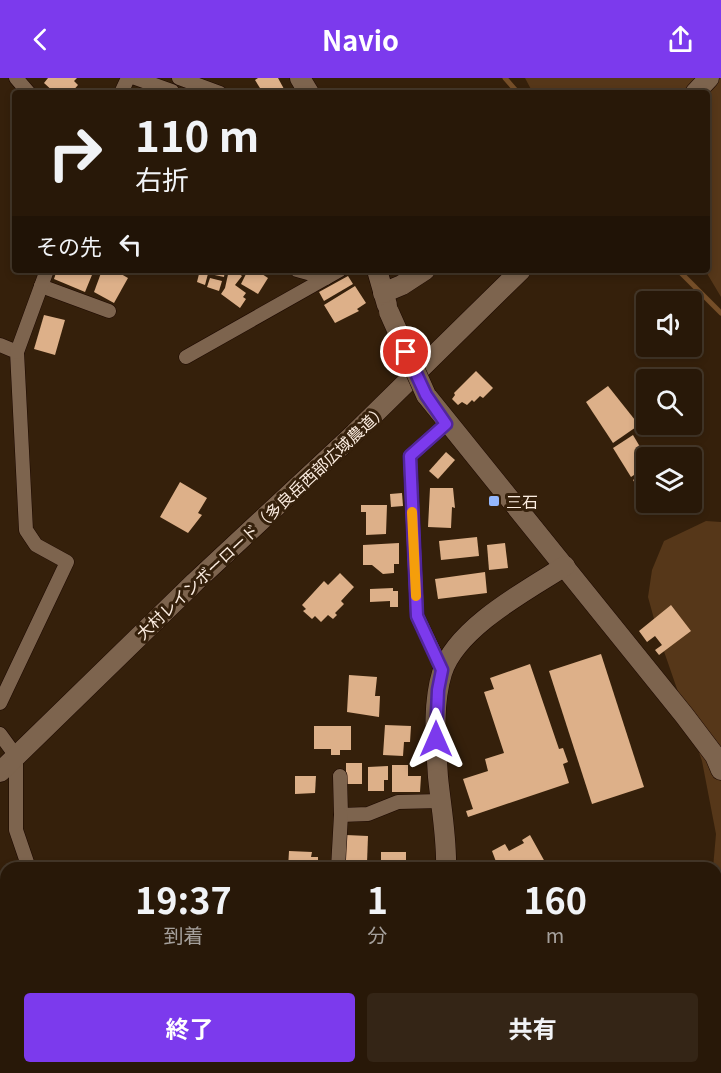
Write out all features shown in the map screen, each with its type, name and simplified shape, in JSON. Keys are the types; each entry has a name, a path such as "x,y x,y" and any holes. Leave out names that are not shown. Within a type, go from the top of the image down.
{"street":[{"path":"16,78 26,90"},
{"path":"135,78 169,90"},
{"path":"179,78 212,90"},
{"path":"698,90 709,78"},
{"path":"0,703 67,562 36,545 26,530 17,352 46,273"},
{"path":"308,273 326,278"},
{"path":"186,357 335,273"},
{"path":"378,273 389,312 426,395 446,424 565,566 684,715 715,756 721,770"},
{"path":"383,293 402,285 420,273"},
{"name":"大村レインボーロード（多良岳西部広域農道）","path":"0,772 195,582 355,433 518,273"},
{"path":"40,286 109,311"},
{"path":"0,345 17,352"},
{"path":"442,670 417,616 410,456 446,424"},
{"path":"446,862 435,719 442,670 454,650 471,632 510,601 565,566"},
{"path":"0,734 16,756 16,830 27,862"},
{"path":"338,862 340,776"},
{"path":"341,815 368,814 398,802 441,801"}],"shaded area":[{"path":"525,78 721,78 721,297 707,273 710,273 710,90 531,90"},
{"path":"706,521 721,522 721,862 714,862 716,834 702,761 659,637 648,597 652,570 664,541"}],"building":[{"path":"48,78 77,78 74,81 78,85 74,90 52,90 44,83"},
{"path":"278,78 284,89 261,90 255,80"},
{"path":"56,273 93,273 85,292 54,279"},
{"path":"101,273 119,273 128,278 114,303 94,292"},
{"path":"199,273 208,273 205,285 197,282"},
{"path":"210,273 225,273 224,277"},
{"path":"228,273 238,273 242,276 235,285 246,293 243,297 246,299 240,308 221,294"},
{"path":"246,273 260,273 268,278 258,294 241,284"},
{"path":"348,276 353,284 324,301 319,292"},
{"path":"210,278 222,281 219,291 207,287"},
{"path":"355,286 366,303 357,309 359,311 335,323 324,305"},
{"path":"44,315 65,320 55,355 34,349"},
{"path":"476,371 493,388 483,398 480,396 467,405 462,402 458,405 452,399 454,393"},
{"path":"608,386 636,421 636,427 613,443 586,402"},
{"path":"633,435 640,447 636,447 636,474 631,477 613,448"},
{"path":"446,452 455,460 438,479 429,471"},
{"path":"180,482 207,498 198,513 202,515 188,533 160,517"},
{"path":"430,488 453,488 455,508 452,507 451,528 428,527"},
{"path":"402,493 403,506 391,507 390,494"},
{"path":"361,505 387,505 386,534 366,535 366,512 361,512"},
{"path":"477,537 479,556 441,560 439,541"},
{"path":"399,543 399,564 394,564 394,573 383,574 372,565 363,565 363,545"},
{"path":"505,543 508,568 489,570 487,545"},
{"path":"485,572 487,593 438,599 435,579"},
{"path":"340,573 354,587 341,601 344,604 335,613 337,615 333,619 328,615 321,622 315,616 312,619 303,611 306,609 302,605 324,581 328,585"},
{"path":"393,588 393,591 398,591 398,607 390,607 390,601 370,602 370,589"},
{"path":"671,605 691,631 659,655 655,650 662,645 655,636 647,642 639,631"},
{"path":"601,654 644,787 592,804 549,671"},
{"path":"530,664 559,749 563,748 568,762 563,764 569,783 468,817 466,811 473,809 463,779 488,771 485,759 504,753 484,692 494,689 490,678"},
{"path":"349,675 377,677 375,696 380,696 379,717 347,712"},
{"path":"385,725 411,726 410,742 404,742 403,756 383,755"},
{"path":"314,726 351,726 351,750 340,750 340,755 331,755 331,749 314,749"},
{"path":"346,763 362,763 362,784 346,784"},
{"path":"392,765 408,765 408,776 421,776 420,792 392,792"},
{"path":"388,766 388,780 384,780 384,791 368,791 368,767"},
{"path":"295,776 316,776 315,793 295,794"},
{"path":"346,835 368,836 367,862 345,862"},
{"path":"530,835 545,862 496,862 492,851 505,844 509,851 524,843 522,840"},
{"path":"289,851 312,852 311,857 318,857 318,862 288,862"},
{"path":"381,852 406,852 406,862 381,862"}],"waterway":[{"path":"505,78 515,90"},
{"path":"681,273 721,313"}],"slow traffic":[{"path":"412,512 416,596"}],"place":[{"name":"三石","path":"494,501"}],"route":[{"path":"406,352 426,395 446,424 410,456 417,616 442,670 435,719 436,739"}]}
